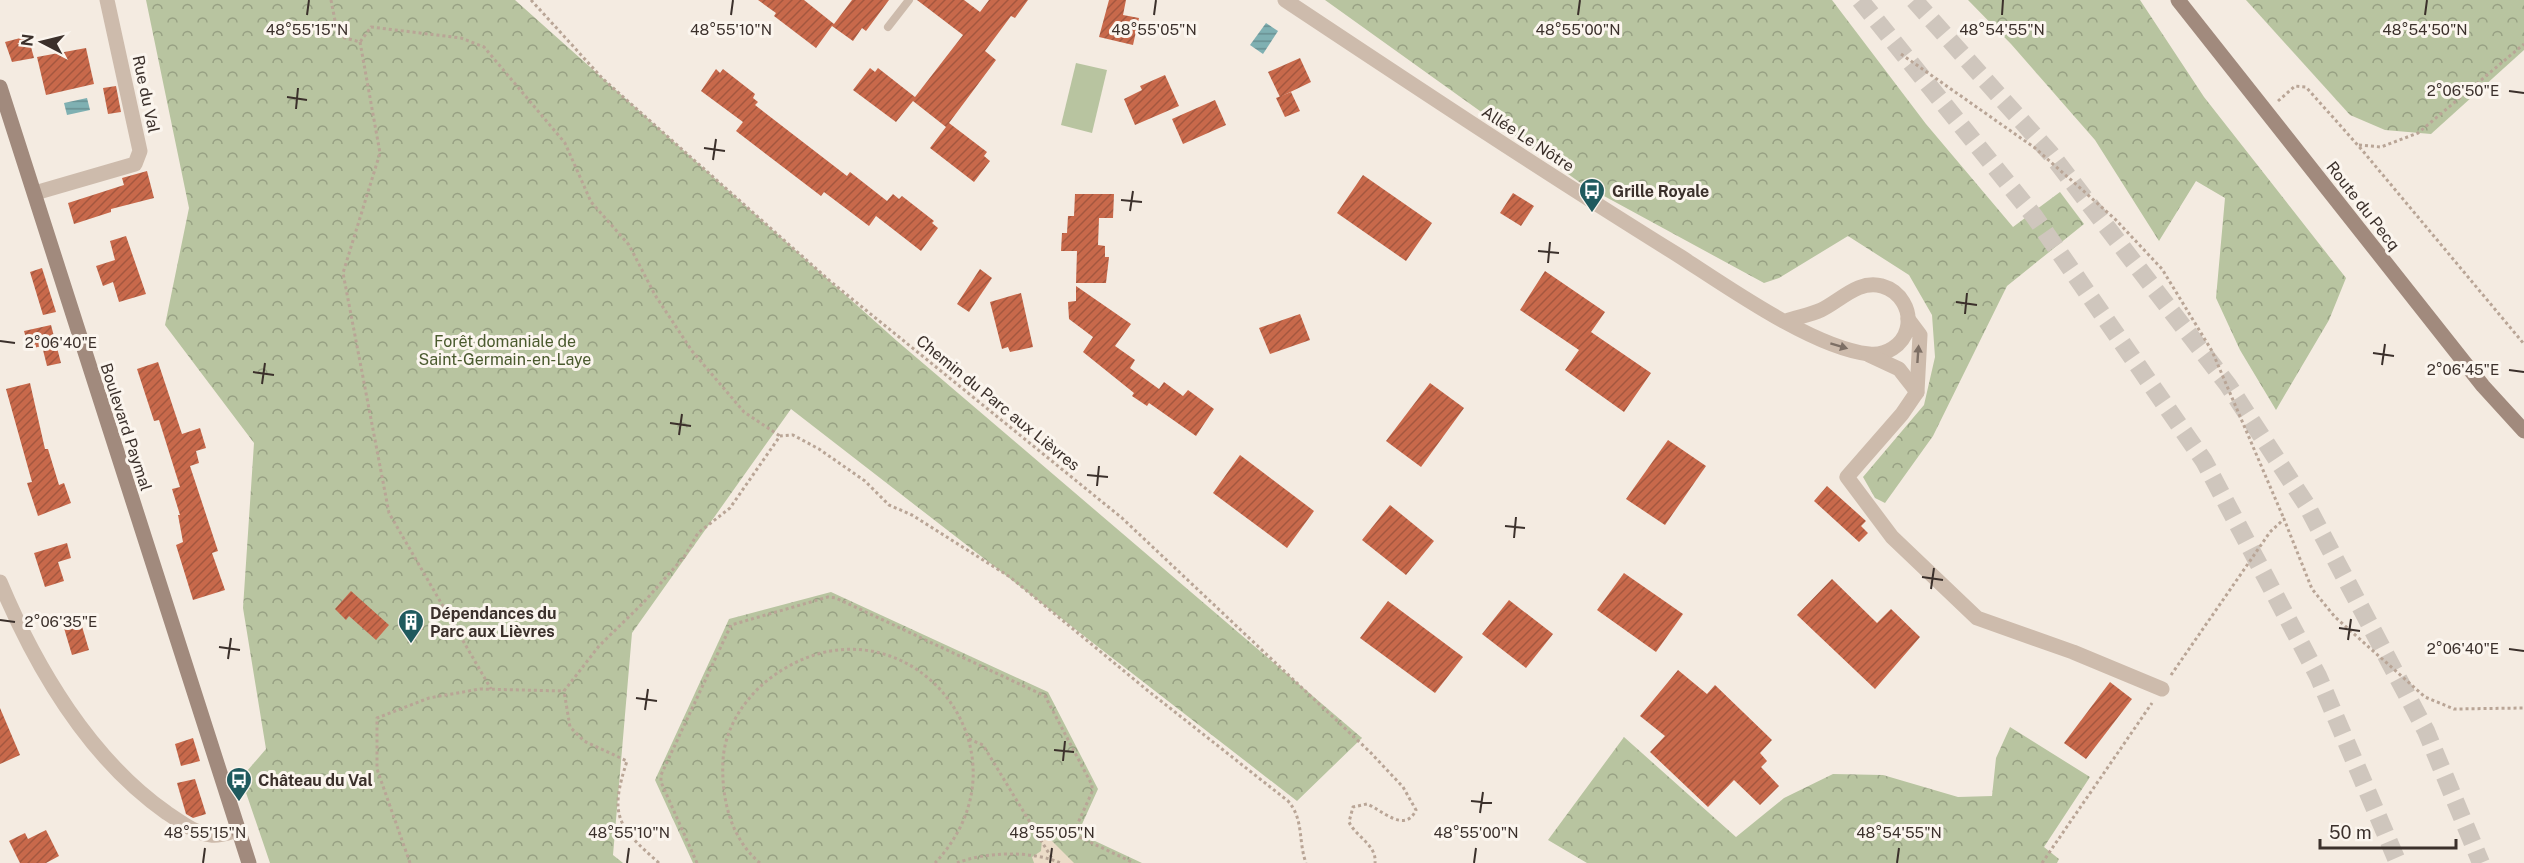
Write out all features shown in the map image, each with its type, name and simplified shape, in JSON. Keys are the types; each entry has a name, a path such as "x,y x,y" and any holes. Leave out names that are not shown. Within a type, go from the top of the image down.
{"main road":[{"name":"Route du Pecq","path":"2178,0 2483,386 2524,431"},
{"name":"Boulevard Paymal","path":"0,87 95,390 249,863"}],"street":[{"name":"Rue du Val","path":"35,193 135,164 140,151 107,0"},
{"name":"Allée Le Nôtre","path":"1285,0 1557,180 1786,321 1820,340 1868,354 1899,369 1917,392"},
{"path":"1786,321 1821,310 1857,288 1868,285 1891,289 1906,307 1907,329 1896,346 1878,354 1868,354"},
{"path":"1908,319 1920,335 1917,392 1902,414 1847,477 1892,537 1977,618 2073,652 2162,689"},
{"path":"0,582 39,660 63,699 102,754 126,781 189,828 213,836 238,830"}],"lane":[{"path":"888,27 909,0"}],"path":[{"path":"331,0 338,36 360,42"},
{"name":"Chemin du Parc aux Lièvres","path":"531,0 603,79 830,281 1122,518 1370,752 1403,787 1416,810 1406,821 1399,821 1367,804 1353,807 1348,822 1371,847 1376,856 1376,863"},
{"path":"490,689 389,513 343,273 380,153 360,42 371,27 461,38 484,48 565,143 591,202 629,245 655,295 692,351 744,412 780,436 793,435 819,448 865,481 889,505 912,515 1010,577 1147,690 1288,801 1297,811 1300,823 1300,845 1306,863"},
{"path":"2358,145 2381,147 2418,133 2524,44"},
{"path":"1901,54 2035,148 2115,219 2162,269 2212,351 2312,588 2335,617 2425,697 2454,709 2524,708"},
{"path":"2266,111 2295,86 2306,87 2358,145 2524,345"},
{"path":"659,863 629,837 621,824 617,791 627,761 584,741 570,727 564,691 599,646 643,603 684,557 698,533 730,508 780,436"},
{"path":"2042,863 2270,532 2284,519"},
{"path":"697,863 660,782 731,625 828,597 847,603 1045,696 1092,785 1092,792 1073,834 1134,863"},
{"path":"760,863 743,843 728,810 723,774 724,747 732,724 747,698 785,667 808,657 837,650 865,650 897,658 924,675 948,697 960,716 969,739 972,769 968,804 955,837 935,863"},
{"path":"410,863 377,769 377,718 429,698 490,689 564,691"},
{"path":"969,739 983,745 1053,860"},
{"path":"957,863 994,854 1053,860 1060,863"}],"green space":[{"name":"Forêt domaniale de Saint-Germain-en-Laye","path":"146,0 515,0 897,341 1362,738 1297,801 791,409 632,633 613,855 623,863 270,863 241,778 266,749 243,608 254,443 165,325 189,208"},
{"path":"1325,0 1832,0 1926,124 2013,227 2060,192 2084,224 2007,286 1933,436 1885,503 1875,498 1863,477 1924,405 1935,357 1932,315 1909,275 1848,236 1779,278 1764,283 1582,184"},
{"path":"1968,0 2140,0 2204,97 2346,278 2329,320 2276,410 2240,350 2216,298 2225,198 2196,181 2159,241 2095,140 2011,44"},
{"path":"2246,0 2524,0 2524,50 2431,134 2385,130 2350,115"},
{"path":"1076,63 1107,70 1092,133 1061,125"},
{"path":"831,592 1048,692 1098,789 1078,833 1142,863 693,863 655,780 729,619"},
{"path":"2010,727 2090,777 2044,847 2059,859 2057,863 1587,863 1548,840 1624,737 1736,837 1784,798 1833,774 1883,775 1958,797 1992,796 1996,758"}],"shaded area":[{"path":"1042,839 1052,841 1074,863 1034,863 1032,857 1041,851"}],"water":[{"path":"1266,23 1278,31 1263,54 1250,45"},
{"path":"87,98 90,110 67,115 64,103"}],"building":[{"path":"758,0 804,0 834,24 852,0 889,0 866,31 862,28 853,41 832,26 816,48 774,16 776,13"},
{"path":"917,0 964,0 980,12 989,0 1028,0 1015,18 1011,16 985,51 996,60 949,123 987,152 984,156 990,161 974,182 930,148 946,127 913,101 896,122 853,90 870,68 875,72 878,68 915,97 963,35"},
{"path":"1109,0 1126,0 1123,15 1139,18 1133,45 1099,37"},
{"path":"28,36 34,58 12,62 5,42"},
{"path":"86,48 94,84 46,95 37,57"},
{"path":"1300,58 1311,82 1280,97 1268,72"},
{"path":"716,69 720,73 723,69 755,94 753,98 758,102 755,105 847,176 850,172 887,201 893,194 899,199 902,196 934,221 932,223 938,228 921,251 876,216 869,226 824,192 821,196 736,131 743,122 701,91"},
{"path":"1165,75 1179,106 1135,125 1124,99 1142,90 1140,86"},
{"path":"116,86 121,112 108,114 103,88"},
{"path":"1291,92 1300,111 1285,117 1276,98"},
{"path":"1215,100 1226,125 1183,144 1172,119"},
{"path":"147,171 154,198 111,209 111,212 74,224 68,203 124,185 122,178"},
{"path":"1363,175 1432,223 1406,261 1337,213"},
{"path":"1513,193 1534,206 1521,226 1500,213"},
{"path":"1075,194 1114,194 1113,218 1099,218 1098,245 1105,246 1105,257 1109,257 1106,283 1076,283 1077,251 1061,251 1062,233 1067,233 1068,216 1074,216"},
{"path":"126,236 146,294 119,302 113,282 103,286 96,266 115,260 110,241"},
{"path":"42,268 56,312 43,315 30,272"},
{"path":"980,269 992,278 969,312 957,304"},
{"path":"1545,271 1605,312 1591,332 1651,373 1624,412 1565,370 1579,350 1520,310"},
{"path":"1076,286 1131,324 1115,346 1135,360 1130,368 1159,389 1164,382 1183,396 1188,390 1214,409 1196,436 1149,403 1147,406 1132,396 1134,393 1083,352 1093,337 1069,319 1068,302 1076,301"},
{"path":"1021,293 1033,347 1010,352 1008,347 1002,349 990,302"},
{"path":"1300,314 1310,340 1270,354 1259,328"},
{"path":"51,325 61,363 47,366 42,346 29,349 24,331"},
{"path":"158,362 182,434 200,428 206,448 196,451 199,463 190,466 218,551 212,553 225,590 193,600 176,545 183,542 178,515 180,515 172,489 180,487 159,420 154,421 137,369"},
{"path":"30,383 45,449 48,449 59,485 64,483 71,503 38,516 27,483 32,482 6,389"},
{"path":"1430,383 1464,408 1421,467 1386,441"},
{"path":"1668,440 1706,466 1665,525 1626,499"},
{"path":"1240,455 1314,511 1287,548 1213,493"},
{"path":"1827,486 1866,521 1861,526 1868,533 1859,542 1814,501"},
{"path":"1390,505 1434,541 1406,575 1362,540"},
{"path":"67,543 71,558 58,562 64,581 45,587 34,553"},
{"path":"1624,573 1683,614 1656,652 1597,610"},
{"path":"1832,579 1877,623 1891,609 1920,637 1875,689 1797,615"},
{"path":"351,591 389,625 376,640 349,616 346,620 335,609"},
{"path":"1509,600 1553,634 1526,668 1482,634"},
{"path":"1388,601 1463,657 1435,693 1360,638"},
{"path":"78,613 89,650 72,655 61,618"},
{"path":"1678,670 1707,694 1715,685 1772,740 1760,753 1767,761 1761,767 1779,786 1760,805 1734,780 1708,807 1650,752 1665,736 1640,716"},
{"path":"2110,682 2132,699 2086,759 2064,743"},
{"path":"0,708 20,755 0,764"},
{"path":"193,738 200,761 181,766 175,744"},
{"path":"195,779 206,814 193,818 186,814 177,783"},
{"path":"46,830 59,856 46,863 20,863 9,841 25,833 28,839"}],"tunnel":[{"path":"1860,0 2034,216 2204,461 2318,676 2398,863"},
{"path":"1914,0 2050,153 2228,385 2306,504 2426,731 2481,863"}],"place":[{"name":"Grille Royale","path":"1592,214"},
{"name":"Dépendances du Parc aux Lièvres","path":"411,645"},
{"name":"Château du Val","path":"239,803"}]}
